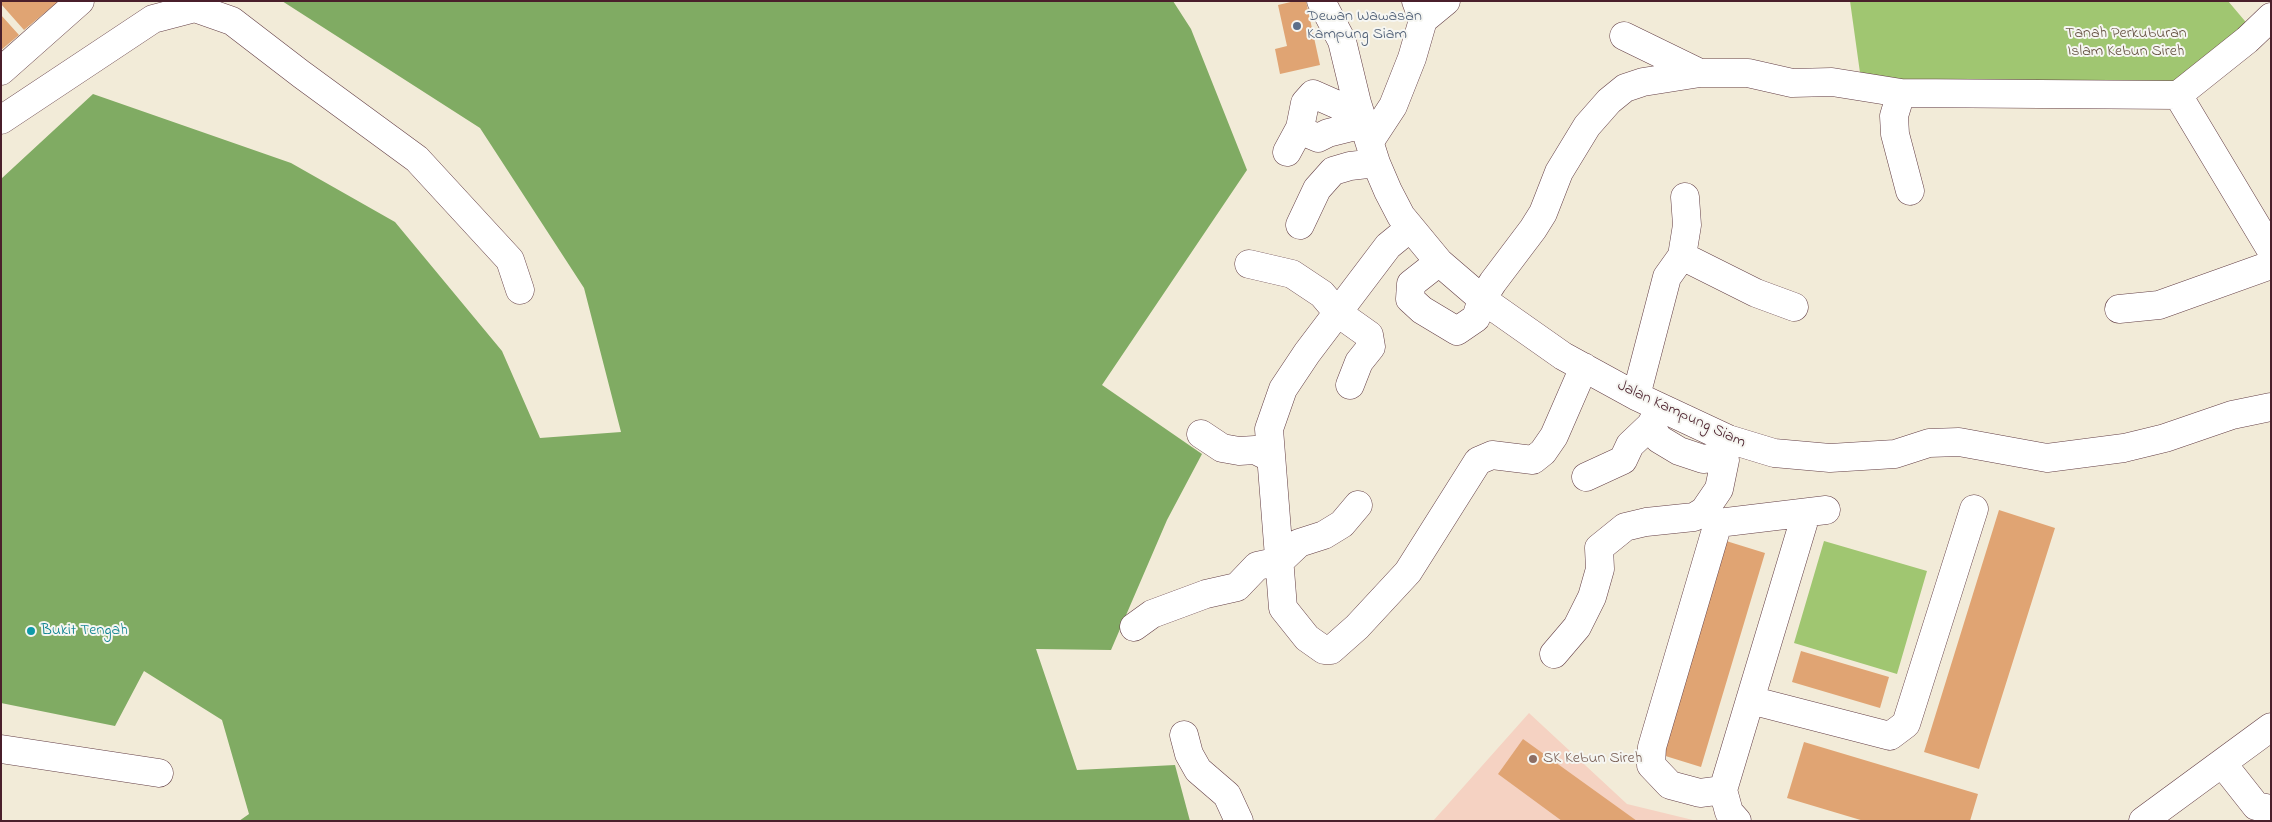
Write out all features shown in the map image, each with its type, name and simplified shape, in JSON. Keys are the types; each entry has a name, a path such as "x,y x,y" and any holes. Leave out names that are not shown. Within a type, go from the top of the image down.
{"street":[{"path":"1,71 80,1"},
{"name":"Jalan Kampung Siam","path":"1322,1 1342,41 1367,133 1401,216 1439,262 1482,299 1528,332 1584,368 1636,396 1655,417 1724,448 1830,458 1895,454 1929,444 1959,442 2047,458 2124,448 2165,438 2232,415 2271,406"},
{"path":"1300,225 1317,189 1333,172 1350,166 1367,133 1394,106 1401,90 1419,11 1446,1"},
{"path":"1,120 153,19 195,8 232,21 417,159 510,260 520,290"},
{"path":"1439,262 1411,284 1410,299 1422,310 1457,331 1476,318 1482,299 1544,213 1559,172 1587,126 1609,101 1625,88 1643,82 1700,73 1748,73 1792,83 1832,82 1901,93 2178,95 2247,40 2271,17"},
{"path":"1624,36 1700,73"},
{"path":"1901,93 1894,116 1895,134 1910,191"},
{"path":"1287,152 1300,128 1306,103 1313,94 1338,105 1367,133"},
{"path":"2178,95 2271,250"},
{"path":"1300,128 1304,132 1318,138 1328,133 1367,133"},
{"path":"1636,396 1666,277 1682,256 1687,225 1685,197"},
{"path":"1410,228 1388,246 1307,353 1283,389 1269,430 1282,608 1307,638 1324,650 1331,650 1357,627 1408,572 1478,461 1492,455 1533,460 1543,452 1554,436 1584,368"},
{"path":"1682,256 1756,293 1794,307"},
{"path":"1249,264 1292,274 1322,294 1338,313 1369,335 1371,347 1359,362 1350,385"},
{"path":"2119,309 2159,305 2271,265"},
{"path":"1586,477 1623,460 1630,445 1655,417"},
{"path":"1201,434 1222,448 1239,452 1255,450 1271,458"},
{"path":"1554,654 1577,626 1592,597 1600,569 1600,548 1625,527 1646,522 1694,517 1704,511 1719,489 1726,460 1724,448"},
{"path":"1134,627 1152,614 1206,594 1236,587 1257,566 1280,561 1300,543 1324,535 1342,524 1358,505"},
{"path":"1750,700 1890,736 1906,724 1974,509"},
{"path":"1723,790 1700,793 1670,785 1651,765 1652,747 1718,523 1816,512 1750,700 1723,790 1729,812 1737,821"},
{"path":"2143,821 2271,727"},
{"path":"1184,735 1189,754 1198,770 1227,795 1239,821"},
{"path":"1,748 159,772"},
{"path":"2222,763 2256,806 2271,809"}],"shaded area":[{"name":"SK Kebun Sireh","path":"1529,713 1627,804 1697,821 1433,821"}],"green space":[{"path":"282,1 1173,1 1191,29 1247,170 1102,385 1202,454 1167,520 1111,650 1036,649 1077,770 1175,765 1190,821 239,821 249,814 222,720 144,671 115,726 1,703 1,179 93,94 291,163 395,222 502,351 540,438 621,432 584,288 480,128"},
{"name":"Tanah Perkuburan Islam Kebun Sireh","path":"1850,1 2228,1 2250,27 2171,87 1861,80"},
{"path":"1824,541 1927,571 1897,674 1794,643"}],"building":[{"path":"1,1 59,1 24,30 1,4"},
{"name":"Dewan Wawasan Kampung Siam","path":"1295,1 1306,1 1320,65 1280,74 1275,49 1287,46 1278,5"},
{"path":"1,15 19,35 1,50"},
{"path":"1999,510 2055,528 1979,769 1924,752"},
{"path":"1723,540 1765,553 1701,767 1659,754"},
{"path":"1801,651 1889,677 1880,708 1792,682"},
{"path":"1523,739 1637,821 1562,821 1498,774"},
{"path":"1804,742 1978,794 1970,821 1864,821 1787,798"}],"place":[{"name":"Dewan Wawasan Kampung Siam","path":"1297,26"},
{"name":"Bukit Tengah","path":"31,631"},
{"name":"SK Kebun Sireh","path":"1533,759"}]}
